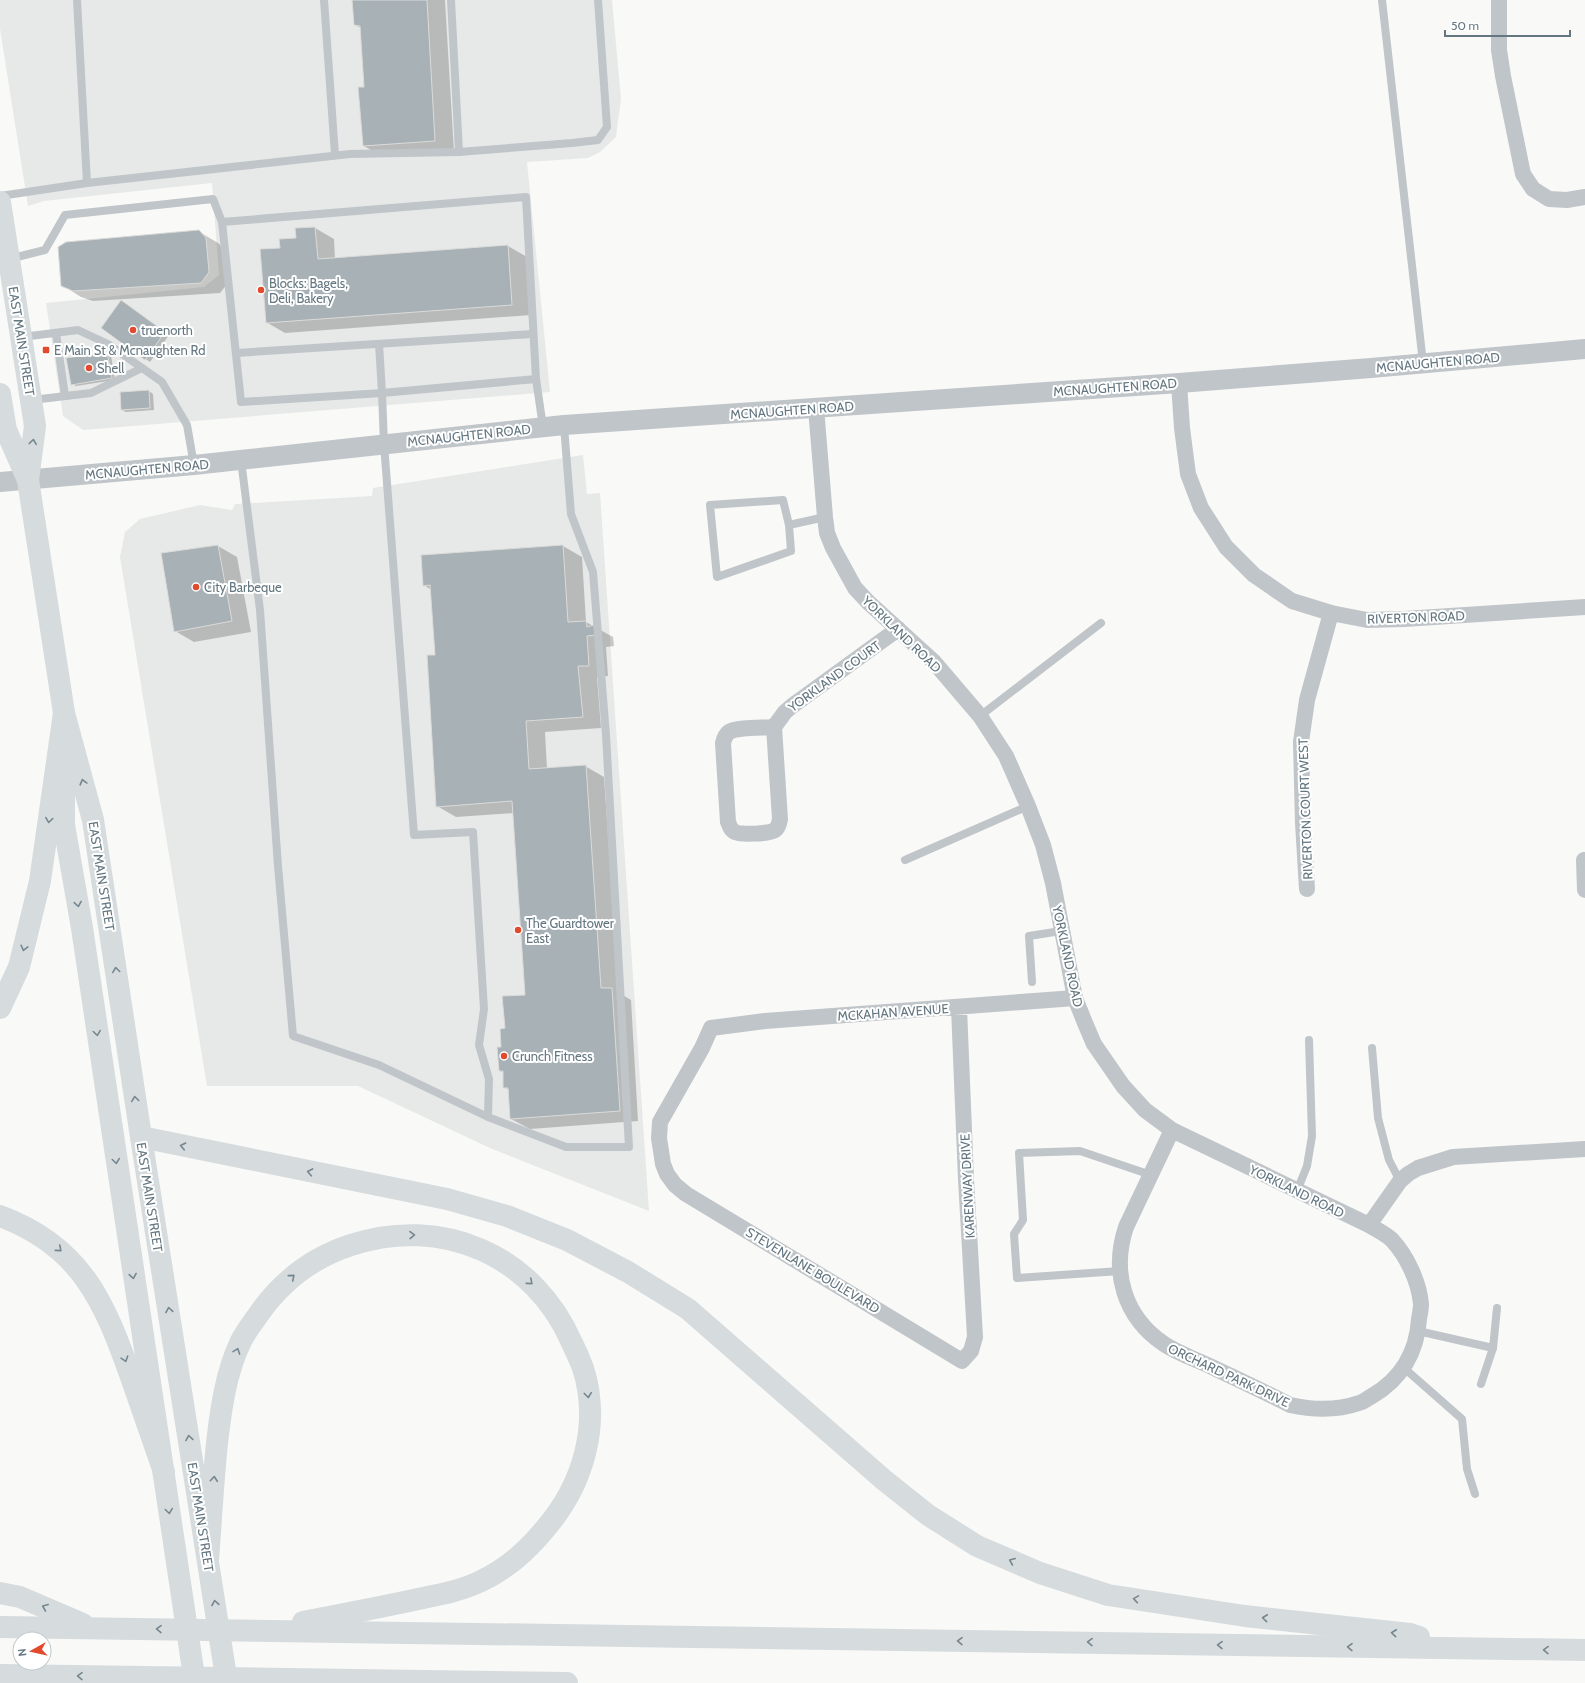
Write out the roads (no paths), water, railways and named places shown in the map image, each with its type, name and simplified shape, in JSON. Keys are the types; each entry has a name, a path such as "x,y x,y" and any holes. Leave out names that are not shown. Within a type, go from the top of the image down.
{"main road":[{"name":"EAST MAIN STREET","path":"0,202 35,426 28,480"},
{"name":"EAST MAIN STREET","path":"0,394 6,430 28,480 64,713 93,820 141,1137 227,1683"},
{"name":"EAST MAIN STREET","path":"64,713 64,825 83,936 195,1683"},
{"path":"0,1008 19,967 40,881 64,713"},
{"path":"141,1137 447,1199 506,1216 567,1240 628,1272 688,1309 884,1480 928,1516 978,1546 1040,1573 1108,1595 1245,1616 1410,1634 1459,1649"},
{"path":"0,1216 44,1238 61,1251 80,1271 96,1293 118,1341 164,1472"},
{"path":"208,1560 220,1416 228,1377 241,1340 281,1286 301,1269 328,1254 365,1240 413,1234 436,1236 458,1241 501,1259 537,1287 551,1304 561,1319 582,1367 589,1396 589,1436 579,1472 565,1503 531,1545 502,1569 482,1581 463,1589 397,1604 254,1631"},
{"path":"0,1593 20,1597 94,1628"},
{"path":"0,1627 1585,1650"},
{"path":"0,1675 567,1683"}],"street":[{"path":"1499,0 1500,56 1523,174 1533,189 1549,199 1567,200 1585,197"},
{"name":"MCNAUGHTEN ROAD","path":"0,482 194,465 564,425 1179,383 1423,364 1585,349"},
{"name":"RIVERTON ROAD","path":"1179,383 1182,428 1188,474 1201,508 1226,547 1254,575 1292,601 1331,613 1367,620 1404,619 1585,607"},
{"name":"YORKLAND ROAD","path":"816,408 825,517 833,548 854,588 934,662 980,716 1006,756 1043,845 1053,882 1075,998 1094,1044 1123,1086 1145,1110 1172,1130 1369,1225"},
{"name":"RIVERTON COURT WEST","path":"1307,889 1303,823 1301,742 1307,700 1331,613"},
{"name":"YORKLAND COURT","path":"774,727 785,712 792,706 898,629"},
{"path":"774,727 780,819 779,825 774,830 768,832 735,833 730,829 728,822 723,743 724,737 729,732 735,730 774,727"},
{"path":"1584,860 1585,890"},
{"name":"MCKAHAN AVENUE","path":"667,1174 660,1154 660,1122 702,1048 711,1028 765,1021 959,1008 1075,998"},
{"name":"KARENWAY DRIVE","path":"959,1008 975,1337 971,1351 962,1361"},
{"name":"ORCHARD PARK DRIVE","path":"1172,1130 1126,1227 1120,1249 1120,1271 1123,1286 1134,1313 1153,1335 1165,1345 1290,1405 1304,1408 1338,1409 1361,1403 1383,1390 1404,1368 1413,1351 1418,1331 1421,1304 1415,1281 1405,1258 1392,1239 1369,1225"},
{"path":"1369,1225 1400,1181 1418,1168 1453,1156 1585,1149"},
{"name":"STEVENLANE BOULEVARD","path":"667,1174 686,1194 962,1361"}],"lane":[{"path":"77,0 87,183"},
{"path":"324,0 335,155"},
{"path":"451,0 459,152"},
{"path":"0,196 87,183 335,155 459,152 598,140 608,126 598,0"},
{"path":"1382,0 1423,364"},
{"path":"222,222 526,197 536,379 543,427"},
{"path":"9,258 45,250 64,215 214,199 222,222 241,402 382,393 536,379"},
{"path":"21,338 78,330 108,344 162,382 187,425 194,465"},
{"path":"56,333 65,396"},
{"path":"236,353 534,334"},
{"path":"379,344 384,444 414,835 473,832 484,1009 479,1045 489,1078 488,1117"},
{"path":"31,400 91,393 142,368"},
{"path":"241,460 260,610 278,866 293,1036 379,1065 488,1117 566,1147 629,1147 606,735 593,572 571,514 564,425"},
{"path":"783,500 789,525 791,551 717,577 710,505 783,500"},
{"path":"789,525 825,517"},
{"path":"980,716 1101,623"},
{"path":"905,860 1028,806"},
{"path":"1032,982 1029,936 1062,931"},
{"path":"1297,1191 1307,1166 1312,1136 1309,1040"},
{"path":"1372,1048 1378,1118 1389,1160 1400,1181"},
{"path":"1120,1271 1017,1278 1014,1234 1023,1220 1019,1153 1080,1151 1150,1175"},
{"path":"1482,1384 1493,1348 1497,1308"},
{"path":"1418,1331 1493,1348"},
{"path":"1404,1368 1462,1419 1467,1469 1475,1494"}],"place":[{"name":"Blocks: Bagels, Deli, Bakery","path":"261,290"},
{"name":"truenorth","path":"133,330"},
{"name":"E Main St & Mcnaughten Rd","path":"46,350"},
{"name":"Shell","path":"89,368"},
{"name":"City Barbeque","path":"196,587"},
{"name":"The Guardtower East","path":"518,930"},
{"name":"Crunch Fitness","path":"504,1056"}]}
